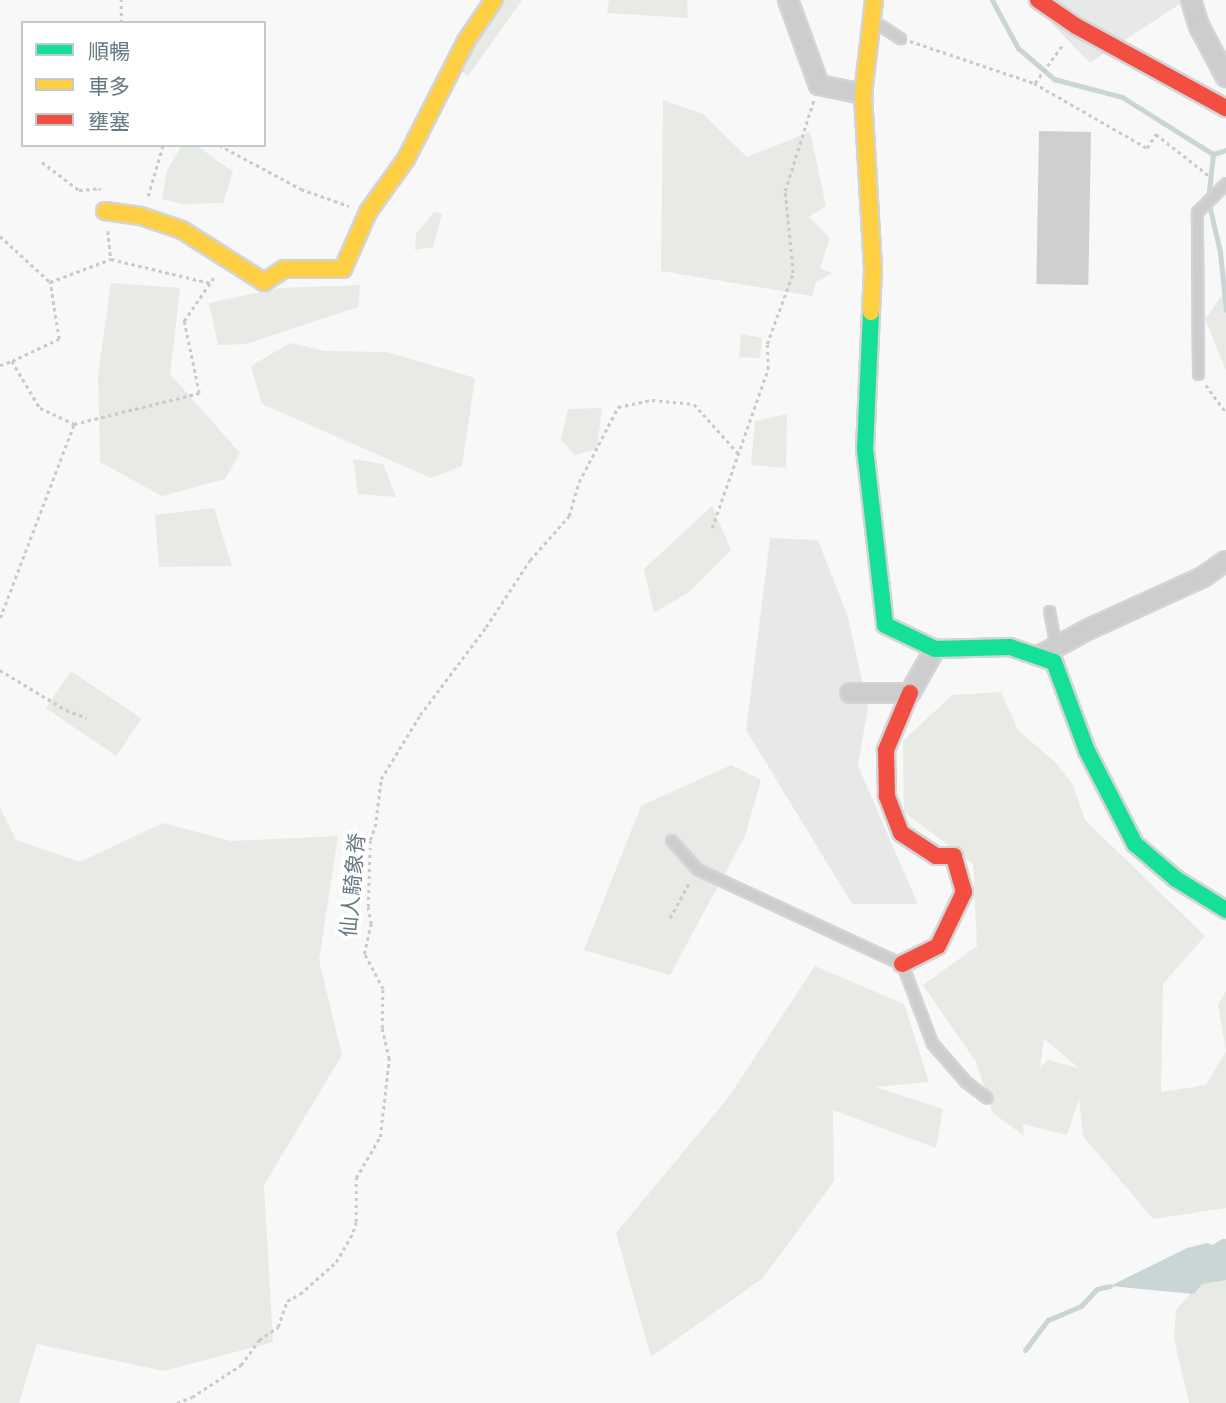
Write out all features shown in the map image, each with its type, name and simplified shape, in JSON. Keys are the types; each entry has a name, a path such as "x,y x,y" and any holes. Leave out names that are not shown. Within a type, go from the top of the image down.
{"street":[{"path":"106,211 141,216 182,230 264,282 284,269 343,269 368,212 406,159 466,41 494,0"},
{"path":"788,0 819,85 863,94"},
{"path":"874,0 874,21 863,94 873,269 865,449 886,625 935,649 1010,647 1054,662 1087,751 1135,844 1176,879 1226,911"},
{"path":"1038,0 1076,26 1226,108"},
{"path":"1191,0 1199,26 1226,78"},
{"path":"1039,656 1203,577 1226,561"},
{"path":"902,964 937,946 964,892 954,856 936,856 901,834 887,796 886,750 910,693 935,649"},
{"path":"850,693 910,693"}],"lane":[{"path":"874,21 900,38"},
{"path":"1198,373 1197,212 1224,184"},
{"path":"1049,611 1056,647"},
{"path":"671,840 697,869 902,964 932,1043 966,1082 987,1098"}],"path":[{"path":"121,0 121,21"},
{"path":"1034,83 1076,26"},
{"path":"900,38 1034,83 1147,148 1156,134 1224,184"},
{"path":"712,528 768,369 767,344 793,273 785,191 819,85"},
{"path":"141,216 162,147"},
{"path":"223,147 301,189 368,212"},
{"path":"0,236 50,282 59,339 0,365"},
{"path":"12,361 40,408 74,424 199,393 184,321 225,257"},
{"path":"50,282 111,259 210,283"},
{"path":"1198,373 1226,414"},
{"name":"仙人騎象脊","path":"177,1403 192,1397 241,1365 259,1340 278,1327 287,1301 300,1294 336,1262 353,1233 356,1222 356,1178 380,1137 389,1059 382,1028 383,989 363,954 371,924 368,907 370,840 382,779 420,715 486,627 530,560 569,516 579,482 618,407 652,400 694,404 740,454"},
{"path":"0,618 74,424"},
{"path":"0,670 66,710 87,718"},
{"path":"670,918 697,869"}],"shaded area":[{"path":"502,0 522,0 468,76 457,69"},
{"path":"609,0 687,0 688,18 607,13"},
{"path":"1029,0 1186,0 1090,63"},
{"path":"663,100 703,114 747,157 810,132 826,206 809,217 830,238 820,268 832,273 816,282 812,296 661,271"},
{"path":"181,147 199,147 233,172 223,203 182,204 162,199 167,170"},
{"path":"434,212 442,214 433,247 415,250 416,234"},
{"path":"111,283 180,288 170,374 240,453 225,479 162,496 100,462 98,375"},
{"path":"360,285 358,307 246,344 218,345 209,303 280,288"},
{"path":"1226,290 1226,370 1205,319"},
{"path":"741,334 762,338 760,358 739,357"},
{"path":"290,343 325,351 387,352 475,378 462,466 431,478 262,404 251,366"},
{"path":"602,408 597,449 575,455 561,440 568,409"},
{"path":"787,414 786,468 751,465 755,421"},
{"path":"353,459 383,464 396,497 358,494"},
{"path":"712,506 731,550 689,592 654,613 644,569"},
{"path":"214,508 232,566 159,567 155,515"},
{"path":"770,538 818,540 848,617 868,708 858,766 918,904 852,904 746,730"},
{"path":"71,671 141,719 116,756 46,708"},
{"path":"1001,692 1018,730 1056,763 1073,785 1085,820 1205,936 1163,984 1161,1092 1206,1085 1226,1051 1226,1208 1153,1219 1083,1136 1079,1099 1067,1135 1023,1124 1024,1136 993,1113 976,1062 923,985 977,946 973,864 904,812 903,741 952,695","holes":["1044,1039 1079,1068 1047,1060 1040,1068"]},
{"path":"731,765 761,780 745,836 670,975 584,950 641,806"},
{"path":"0,808 16,840 80,862 163,823 231,841 338,836 319,960 342,1055 264,1185 273,1342 164,1371 37,1344 19,1403 0,1403"},
{"path":"815,966 904,1004 929,1082 875,1087 943,1109 936,1148 833,1110 834,1181 763,1278 651,1357 616,1233 728,1098"},
{"path":"1226,991 1226,1051 1218,1005"},
{"path":"1226,1239 1226,1280 1202,1284 1194,1294 1110,1286 1187,1248 1207,1243 1213,1245"},
{"path":"1226,1267 1226,1403 1189,1403 1174,1339 1176,1310 1212,1270"}],"building":[{"path":"1039,131 1091,132 1088,285 1036,284"}],"waterway":[{"path":"992,0 1018,48 1054,79 1122,97 1213,154 1226,150"},
{"path":"1213,154 1208,200 1220,252 1226,310"},
{"path":"1025,1350 1048,1320 1081,1306 1097,1289 1110,1286"}],"traffic: fast":[{"path":"871,312 865,449 885,625 935,649 1010,647 1054,662 1087,751 1135,844 1176,879 1226,910"}],"traffic: slow":[{"path":"105,211 141,216 182,230 264,282 284,269 343,269 368,212 406,159 466,41 494,0"},
{"path":"871,312 873,269 863,94 874,0"}],"traffic: jam":[{"path":"1038,0 1076,26 1226,108"},
{"path":"902,964 938,946 964,892 954,856 936,856 901,833 887,796 886,750 910,693"}]}
